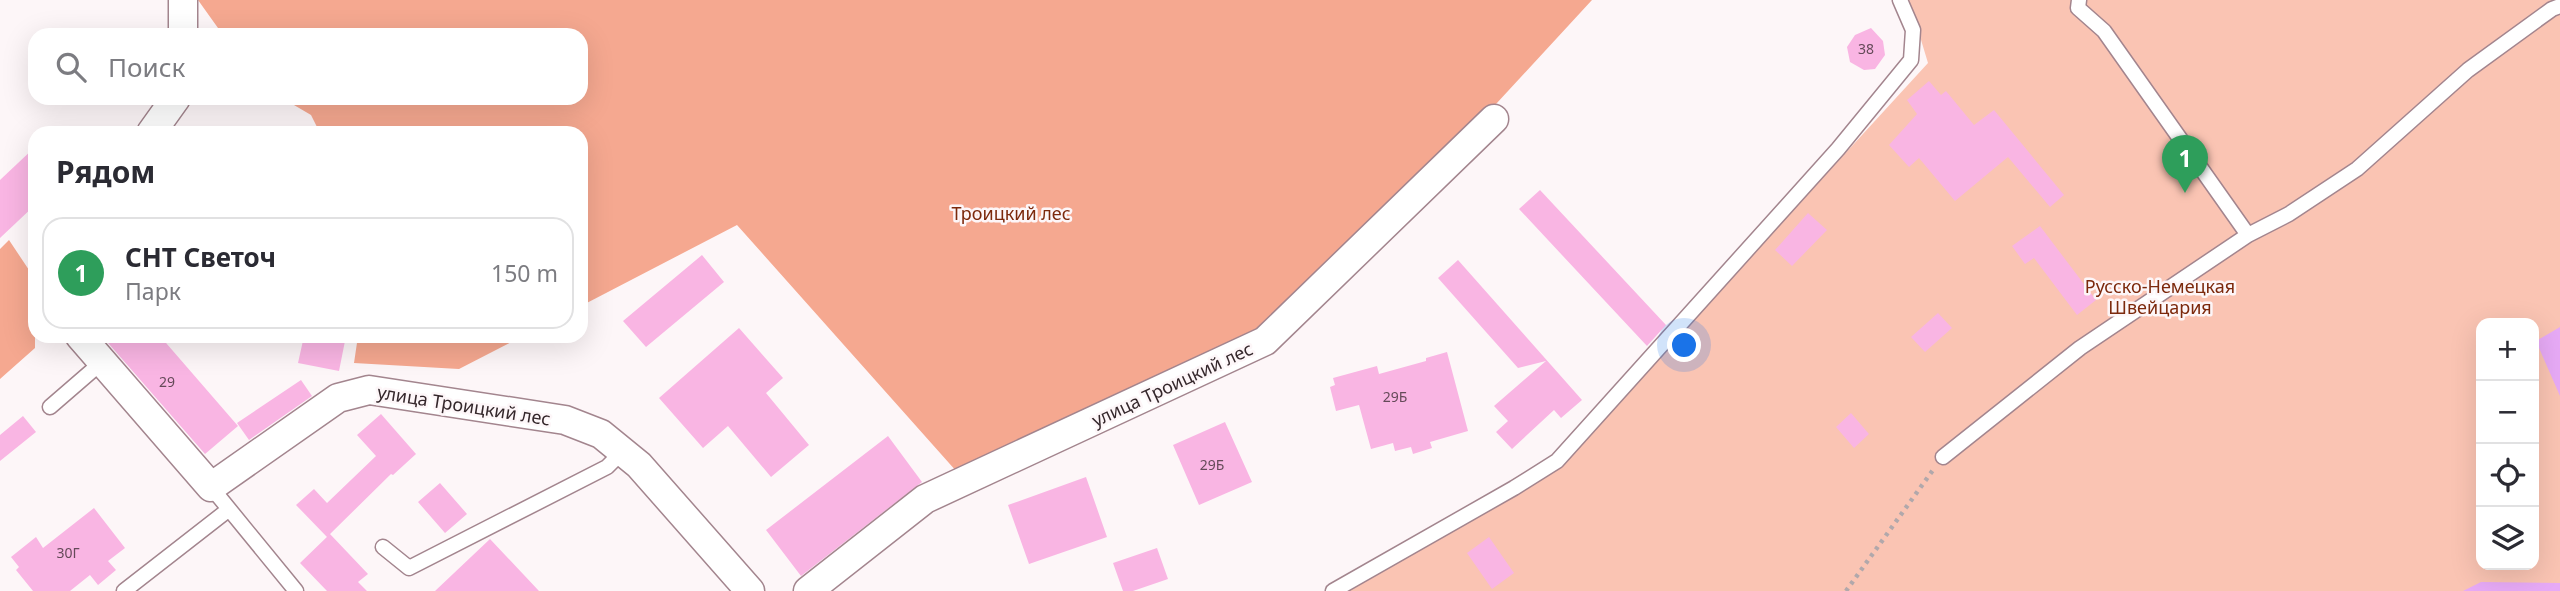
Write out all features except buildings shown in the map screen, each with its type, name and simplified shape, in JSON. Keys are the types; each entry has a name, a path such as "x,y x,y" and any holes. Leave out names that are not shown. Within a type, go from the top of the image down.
{"street":[{"path":"183,0 183,28"},
{"path":"156,126 171,105"},
{"name":"улица Троицкий лес","path":"808,591 925,499 1265,341 1494,119"},
{"path":"86,343 211,487"},
{"name":"улица Троицкий лес","path":"211,487 338,398 369,390 565,420 601,434 639,465 750,591"}],"lane":[{"path":"1333,591 1557,461 1838,149 1911,60 1913,30 1900,0"},
{"path":"2079,0 2078,8 2104,31 2248,234"},
{"path":"1943,457 2080,348 2248,234 2289,214 2357,169 2468,70 2552,9 2560,6"},
{"path":"50,407 102,362"},
{"path":"383,547 409,568 607,467 622,452"},
{"path":"211,487 296,591"},
{"path":"124,591 228,510"}],"path":[{"path":"1846,591 1943,457"}],"green space":[{"name":"Троицкий лес","path":"198,0 1592,0 1496,104 1266,329 957,472 737,225 588,302 588,126 316,126 311,115 294,105 588,105 588,28 218,28"},
{"name":"Русско-Немецкая Швейцария","path":"1909,0 2560,0 2560,591 1338,591 1555,470 1928,63"},
{"path":"9,240 28,268 28,343 35,343 35,348 0,379 0,249"},
{"path":"357,343 509,343 459,369 354,363"}],"shaded area":[{"path":"2560,327 2560,396 2539,348 2539,339"},
{"path":"2481,582 2560,583 2560,591 2463,591"}],"place":[{"name":"СНТ Светоч","path":"2185,193"}]}
